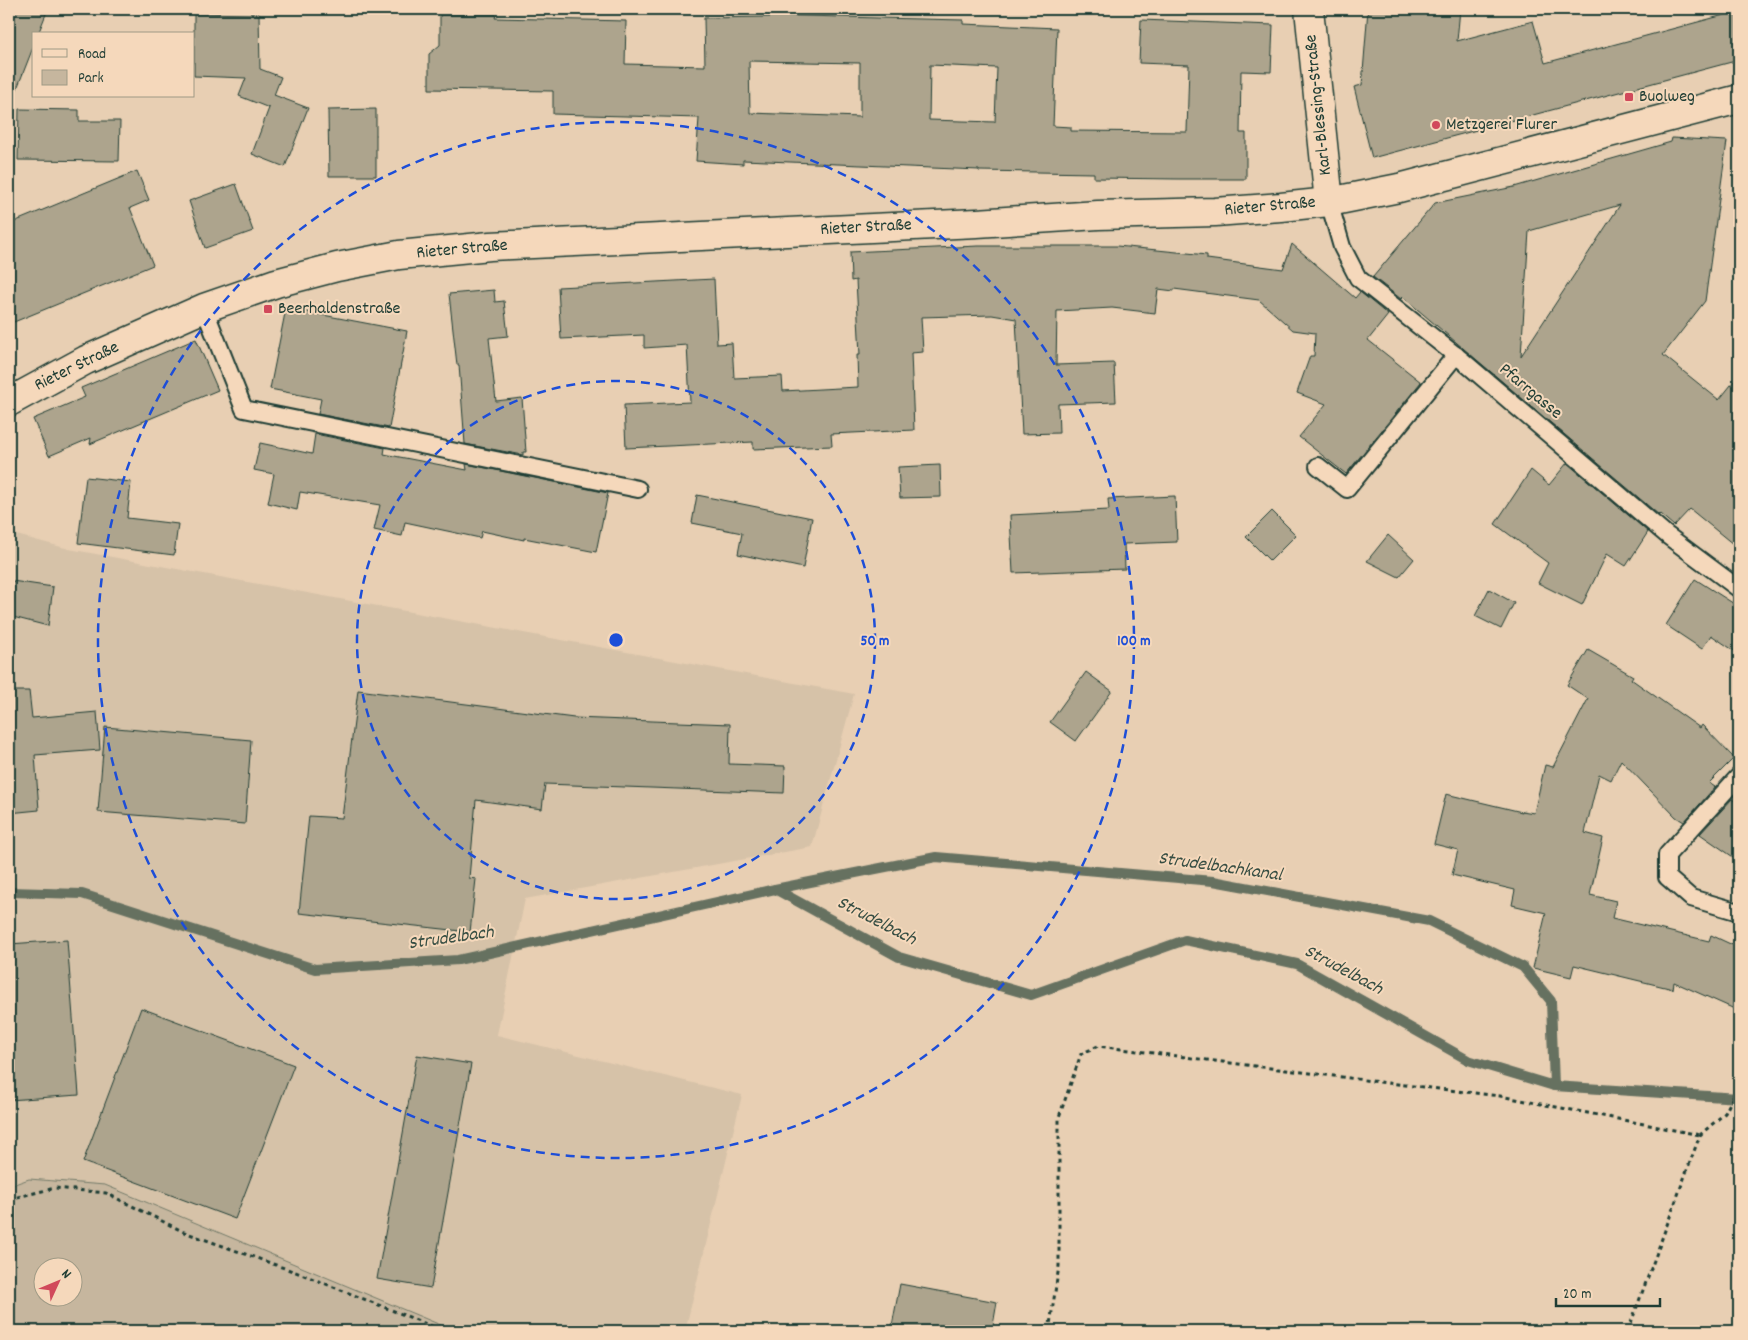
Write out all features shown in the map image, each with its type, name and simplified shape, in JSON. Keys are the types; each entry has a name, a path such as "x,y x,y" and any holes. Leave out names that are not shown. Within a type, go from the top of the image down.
{"street":[{"name":"Karl-Blessing-Straße","path":"1309,9 1329,202"},
{"name":"Rieter Straße","path":"9,402 86,360 204,308 276,283 337,267 399,255 490,246 977,223 1098,215 1215,212 1329,202 1399,188 1739,98"}],"lane":[{"name":"Pfarrgasse","path":"1329,202 1342,248 1358,278 1456,356 1668,536 1739,589"},
{"path":"204,308 244,409 638,489"},
{"path":"1318,466 1347,489 1456,356"},
{"path":"1739,776 1667,855 1667,877 1691,898 1739,912"}],"path":[{"path":"1049,1331 1059,1266 1059,1117 1081,1054 1098,1046 1388,1084 1500,1096 1700,1134"},
{"path":"1628,1331 1700,1134 1725,1113 1739,1085"},
{"path":"9,1199 55,1188 106,1193 184,1232 310,1278 444,1331"}],"shaded area":[{"path":"9,533 69,549 854,694 812,847 525,899 497,1035 742,1095 685,1331 455,1331 105,1185 29,1179 9,1186"}],"green space":[{"path":"29,1179 105,1185 455,1331 9,1331 9,1186"}],"building":[{"path":"9,9 48,9 39,32 32,32 32,50 11,104 9,103"},
{"path":"1368,9 1460,9 1457,41 1533,21 1545,63 1739,11 1739,60 1372,158 1354,87 1362,85"},
{"path":"194,13 259,14 260,69 281,77 274,95 308,108 285,167 252,154 269,108 239,96 246,78 195,76"},
{"path":"440,15 496,15 495,18 626,21 625,64 705,66 704,18 770,17 770,15 963,20 963,24 1057,28 1053,126 1071,127 1071,131 1187,132 1189,65 1139,63 1141,20 1273,25 1271,72 1241,71 1240,133 1246,133 1246,179 1094,178 1094,173 979,171 743,160 743,164 696,161 699,118 553,114 553,91 429,89 429,54 440,45","holes":["749,61 860,63 860,117 750,113","930,65 997,68 995,122 929,120"]},
{"path":"19,109 79,110 79,121 120,121 119,161 18,160"},
{"path":"376,109 376,176 329,176 328,110"},
{"path":"1672,138 1727,141 1705,301 1663,355 1719,400 1739,375 1739,549 1690,509 1674,526 1659,515 1403,297 1401,299 1373,277 1435,203 1514,187 1671,142","holes":["1620,205 1521,356 1529,231"]},
{"path":"137,171 149,200 130,208 153,265 9,324 9,224"},
{"path":"236,184 253,231 205,248 189,201"},
{"path":"1292,244 1355,298 1360,292 1388,315 1368,340 1421,382 1346,474 1299,437 1326,404 1297,393 1310,356 1314,356 1315,333 1293,330 1259,300 1174,289 1174,291 1158,289 1155,313 1112,308 1057,311 1056,365 1114,363 1116,402 1058,404 1059,433 1022,434 1016,319 992,315 921,317 923,352 911,353 914,430 831,434 832,446 753,449 753,442 626,448 624,405 690,402 687,345 644,348 644,335 561,339 558,287 714,279 717,344 732,343 734,378 782,376 783,391 858,387 857,355 860,355 856,280 851,281 850,252 978,246 1117,246 1207,255 1207,259 1283,269"},
{"path":"494,290 495,302 504,301 508,336 489,338 496,401 522,398 526,452 523,452 523,455 465,444 459,365 457,365 449,294"},
{"path":"286,308 407,331 389,428 318,414 321,399 270,389"},
{"path":"196,339 218,390 90,444 91,438 49,456 33,419 85,397 81,388"},
{"path":"315,434 385,448 384,454 467,470 466,464 608,493 596,552 482,531 480,538 405,522 402,536 374,530 380,505 300,492 297,510 268,503 274,474 254,470 260,443 312,454"},
{"path":"1567,463 1648,532 1626,566 1607,554 1582,605 1538,583 1548,563 1495,524 1531,470 1549,485"},
{"path":"940,465 941,497 900,498 898,467"},
{"path":"86,477 131,482 127,518 178,524 174,555 78,543"},
{"path":"697,495 812,518 803,568 738,554 742,533 692,523"},
{"path":"1175,496 1177,542 1124,544 1125,569 1013,573 1010,515 1109,510 1108,499"},
{"path":"1272,511 1296,535 1270,561 1246,537"},
{"path":"1388,535 1414,559 1399,577 1367,561"},
{"path":"1695,579 1739,607 1739,654 1711,635 1702,649 1666,625"},
{"path":"12,581 53,587 48,626 9,616"},
{"path":"1489,589 1514,603 1501,629 1475,616"},
{"path":"1588,650 1633,676 1631,679 1700,728 1702,725 1734,758 1709,783 1715,787 1684,822 1676,817 1621,760 1611,780 1599,774 1585,833 1603,838 1590,895 1616,901 1612,918 1709,941 1711,935 1739,948 1739,1011 1674,982 1673,989 1574,965 1571,977 1533,968 1546,913 1512,905 1515,890 1452,875 1458,850 1434,844 1446,794 1522,812 1534,813 1545,765 1553,767 1588,699 1567,685"},
{"path":"1086,672 1112,691 1076,741 1050,722"},
{"path":"358,690 574,718 730,724 729,764 785,766 784,793 545,784 542,809 476,800 469,878 476,879 470,932 299,913 309,816 342,818"},
{"path":"9,691 29,691 32,718 97,712 100,750 35,755 39,810 9,813"},
{"path":"105,727 251,740 245,824 98,812"},
{"path":"1732,799 1739,804 1739,861 1700,834"},
{"path":"67,940 79,1095 9,1100 9,944"},
{"path":"141,1008 294,1065 235,1219 83,1162"},
{"path":"417,1055 471,1064 431,1288 377,1279"},
{"path":"900,1284 997,1302 992,1331 891,1331"}],"waterway":[{"name":"Strudelbachkanal","path":"9,892 82,894 315,969 458,960 775,889 936,857 1213,881 1429,921 1523,967 1551,1001 1554,1086"},
{"name":"Strudelbach","path":"775,889 899,957 1031,995 1185,940 1297,964 1468,1060 1554,1086 1739,1098"}],"place":[{"name":"Buolweg","path":"1629,97"},
{"name":"Metzgerei Flurer","path":"1436,125"},
{"name":"Beerhaldenstraße","path":"268,309"}]}
